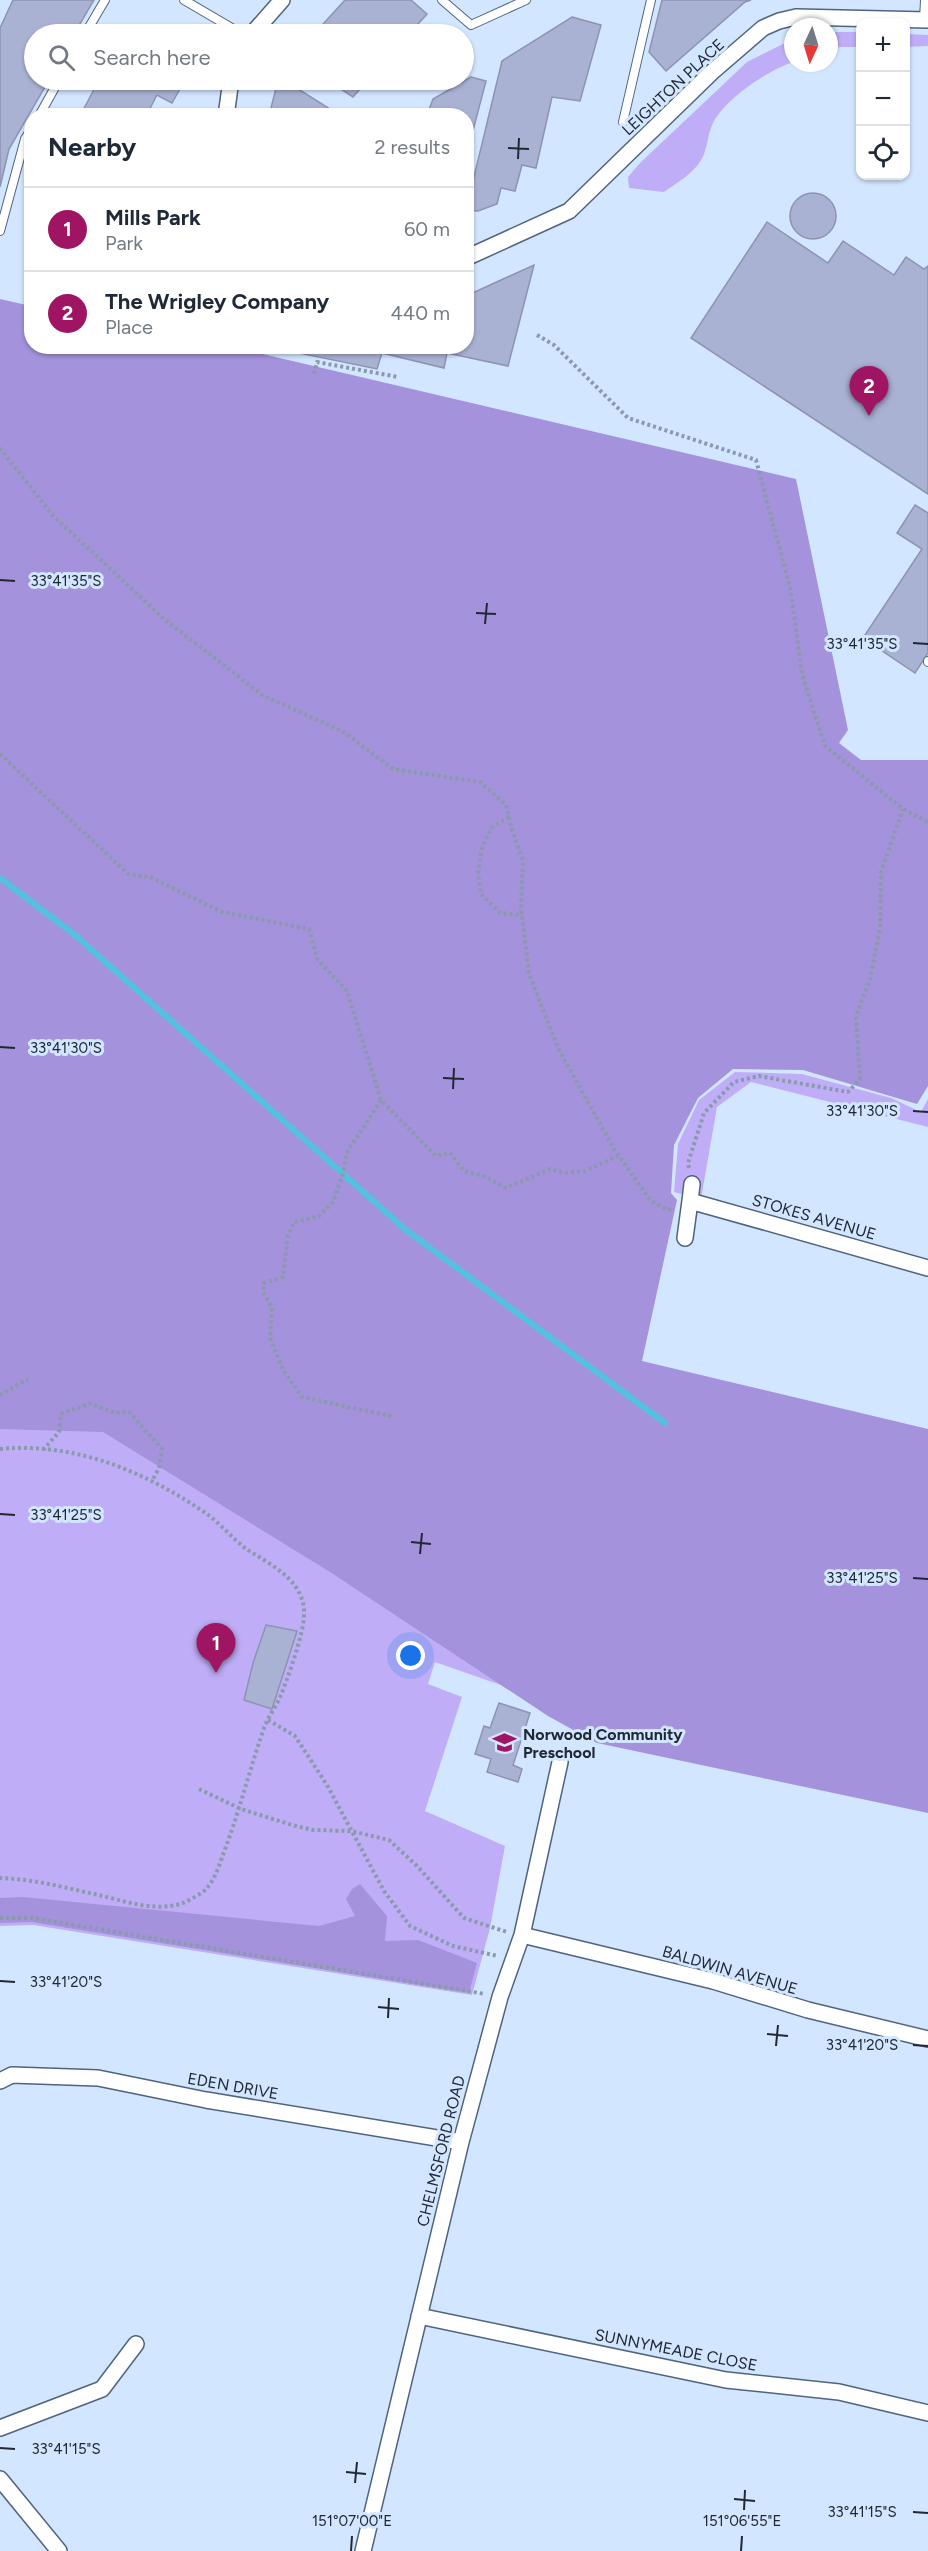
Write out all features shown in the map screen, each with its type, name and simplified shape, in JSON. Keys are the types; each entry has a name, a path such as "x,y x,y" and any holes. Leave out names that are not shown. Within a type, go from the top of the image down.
{"street":[{"path":"261,24 282,0"},
{"name":"LEIGHTON PLACE","path":"474,254 569,211 712,72 763,28 796,17 926,20"},
{"path":"227,108 230,90"},
{"path":"685,1238 692,1184"},
{"name":"STOKES AVENUE","path":"690,1201 928,1268"},
{"name":"CHELMSFORD ROAD","path":"363,2551 461,2142 500,1997 522,1935 561,1762"},
{"name":"BALDWIN AVENUE","path":"522,1935 713,1981 808,2010 928,2039"},
{"name":"EDEN DRIVE","path":"0,2081 12,2076 98,2078 206,2100 461,2142"},
{"name":"SUNNYMEADE CLOSE","path":"419,2316 726,2380 839,2392 928,2413"},
{"path":"0,2428 102,2389 136,2344"},
{"path":"0,2479 59,2551"}],"lane":[{"path":"91,24 105,0"},
{"path":"184,0 225,24"},
{"path":"442,0 470,24"},
{"path":"473,24 526,0"},
{"path":"623,122 651,0"},
{"path":"925,0 926,20"},
{"path":"43,108 53,90"},
{"path":"0,231 24,146"}],"path":[{"path":"537,335 554,345 627,418 756,460 790,587 802,674 825,746 903,809 928,822"},
{"path":"314,374 317,362 398,377"},
{"path":"0,448 54,517 163,618 262,695 342,731 393,769 480,782 506,805 523,860 522,915 529,974 558,1048 619,1156 651,1201 668,1210 690,1201"},
{"path":"0,754 128,874 150,877 222,912 309,929 318,960 347,991 381,1100 436,1156 450,1153 464,1170 483,1176 506,1188 550,1169 564,1173 585,1171 619,1156"},
{"path":"692,1184 688,1163 704,1113 734,1082 759,1076 848,1092 860,1080 856,1016 870,979 880,929 881,872 903,809"},
{"path":"509,817 491,828 482,848 478,873 481,894 500,913 522,915"},
{"path":"381,1100 347,1152 343,1174 333,1202 319,1216 294,1221 288,1235 283,1277 264,1283 263,1292 272,1307 270,1338 283,1370 302,1397 395,1417"},
{"path":"0,1395 28,1379"},
{"path":"43,1450 59,1432 61,1414 69,1409 81,1408 89,1402 115,1413 129,1412 162,1449 159,1468 152,1481"},
{"path":"0,1449 43,1450 91,1456 114,1463 152,1481 205,1513 244,1546 284,1574 296,1587 303,1602 304,1616 302,1630 281,1695 268,1720 246,1784 241,1809 218,1867 207,1888 184,1903 164,1907 138,1904 33,1881 0,1878"},
{"path":"268,1720 295,1736 327,1785 384,1891 410,1926 453,1946 500,1956"},
{"path":"199,1789 241,1809 292,1825 314,1830 351,1831 389,1840 417,1866 464,1918 490,1928 522,1935"},
{"path":"0,1918 32,1918 500,1997"}],"shaded area":[{"path":"838,32 856,32 856,47 838,48"},
{"path":"910,34 928,35 928,46 910,47"},
{"path":"784,44 784,66 748,86 727,104 713,123 704,154 692,171 664,192 629,188 628,177 640,163 747,62"},
{"path":"0,299 24,304 24,354 263,354 796,479 848,730 839,743 861,760 928,760 928,1086 917,1104 803,1070 733,1069 698,1098 674,1145 671,1193 677,1200 642,1361 928,1429 928,1813 597,1743 548,1716 330,1572 103,1432 0,1429"},
{"path":"735,1072 802,1074 891,1098 921,1112 928,1099 928,1127 751,1082 717,1107 701,1199 674,1192 678,1144 699,1100"},
{"path":"0,1364 541,1699 435,1662 428,1684 462,1697 425,1811 505,1846 490,1928 472,1995 33,1925 0,1926"},
{"path":"360,1884 387,1916 385,1941 418,1940 477,1963 469,1993 31,1922 0,1923 0,1898 23,1897 319,1926 355,1916 346,1899 352,1889"}],"building":[{"path":"13,0 94,0 80,24 24,24 24,90 43,90 33,108 24,108 24,123 9,149 0,187 0,28"},
{"path":"345,0 411,0 427,14 418,24 323,24"},
{"path":"662,0 751,0 745,2 666,71 649,52"},
{"path":"572,17 601,25 580,101 552,97 536,168 522,165 515,191 501,188 497,204 474,211 474,177 502,61"},
{"path":"474,78 486,81 474,127 474,108 430,108 433,99 449,90 474,90"},
{"path":"94,90 179,90 172,103 157,95 150,108 84,108"},
{"path":"276,90 300,90 328,108 271,108"},
{"path":"342,90 359,90 353,97"},
{"path":"813,193 829,200 836,216 829,232 813,239 797,232 790,216 797,200"},
{"path":"767,222 828,263 843,241 894,275 906,257 924,269 928,266 928,494 691,338"},
{"path":"534,265 508,366 452,354 474,354 474,292"},
{"path":"304,354 382,354 377,369"},
{"path":"386,354 447,354 444,368"},
{"path":"915,505 928,513 928,653 915,673 863,638 922,549 897,533"},
{"path":"266,1625 297,1631 272,1709 244,1700"},
{"path":"499,1703 530,1713 513,1765 522,1769 518,1782 487,1772 491,1759 475,1754 484,1726 490,1728"}],"waterway":[{"path":"0,878 75,935 406,1230 665,1423"}],"place":[{"name":"The Wrigley Company","path":"869,416"},
{"name":"Mills Park","path":"216,1673"},
{"name":"Norwood Community Preschool","path":"505,1743"}]}
